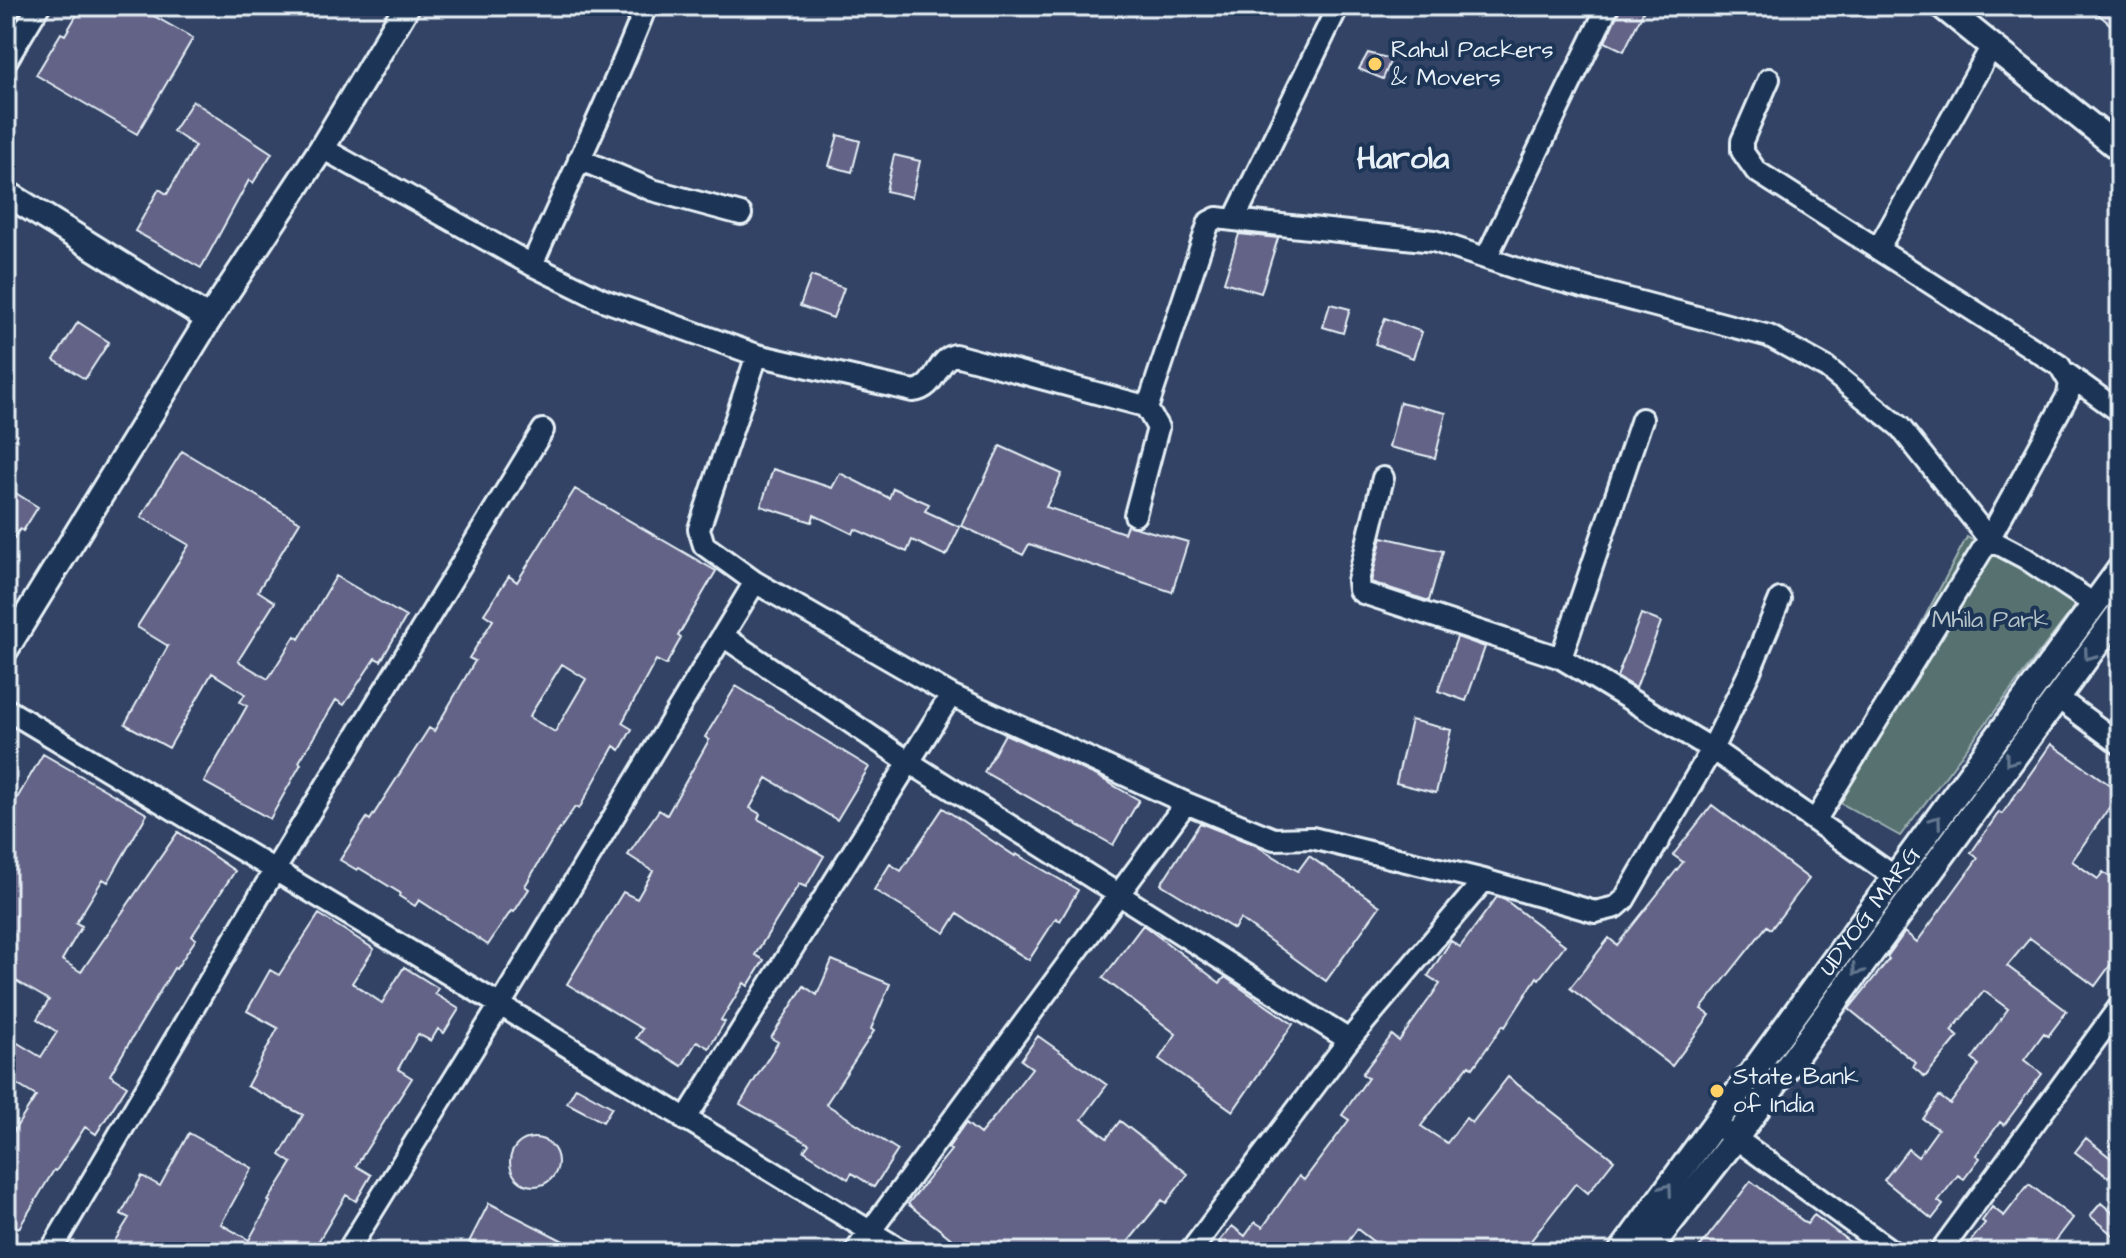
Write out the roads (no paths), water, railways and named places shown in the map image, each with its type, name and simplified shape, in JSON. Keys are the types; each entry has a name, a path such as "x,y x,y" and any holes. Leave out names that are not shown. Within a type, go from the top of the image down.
{"street":[{"path":"6,61 39,6"},
{"path":"6,649 209,319 322,148 407,6"},
{"path":"532,265 620,75 646,6"},
{"path":"1234,220 1338,6"},
{"path":"1486,258 1608,6"},
{"path":"1942,6 2120,149"},
{"path":"1878,249 1992,46"},
{"path":"1769,79 1742,141 1742,151 1756,171 2060,366 2120,412"},
{"path":"322,148 532,265 603,300 757,355 918,391 931,384 948,357 955,355 1145,405 1158,428 1135,515"},
{"path":"579,159 652,190 741,214"},
{"path":"6,193 209,319"},
{"path":"1145,405 1152,400 1209,222 1217,218 1434,241 1530,273 1769,336 1797,350 1827,368 1900,427 1989,539 2025,558 2094,604"},
{"path":"757,355 699,529 704,545 755,582 951,695 1186,803 1274,839 1312,838 1484,880 1595,912 1616,907 1624,900 1712,749 1750,671 1780,599"},
{"path":"1815,821 1989,539 2068,395 2070,383 2066,373"},
{"path":"1561,658 1642,419"},
{"path":"50,1252 274,871 543,430"},
{"path":"1383,478 1358,581 1359,590 1561,658 1712,749 1895,877"},
{"name":"UDYOG MARG","path":"1621,1252 2120,569"},
{"path":"347,1252 755,582"},
{"name":"UDYOG MARG","path":"1647,1252 1735,1139 2120,612"},
{"path":"723,636 909,762 1349,1040"},
{"path":"685,1120 951,695"},
{"path":"2058,698 2120,744"},
{"path":"6,709 904,1252"},
{"path":"855,1252 1186,803"},
{"path":"1190,1252 1349,1040 1484,880"},
{"path":"1940,1252 2120,1006"},
{"path":"1714,1123 1893,1252"}],"place":[{"name":"Rahul Packers & Movers","path":"1375,64"},
{"name":"State Bank of India","path":"1717,1091"}],"district":[{"name":"Harola","path":"1403,158"}],"park label":[{"name":"Mhila Park","path":"1990,620"}]}
